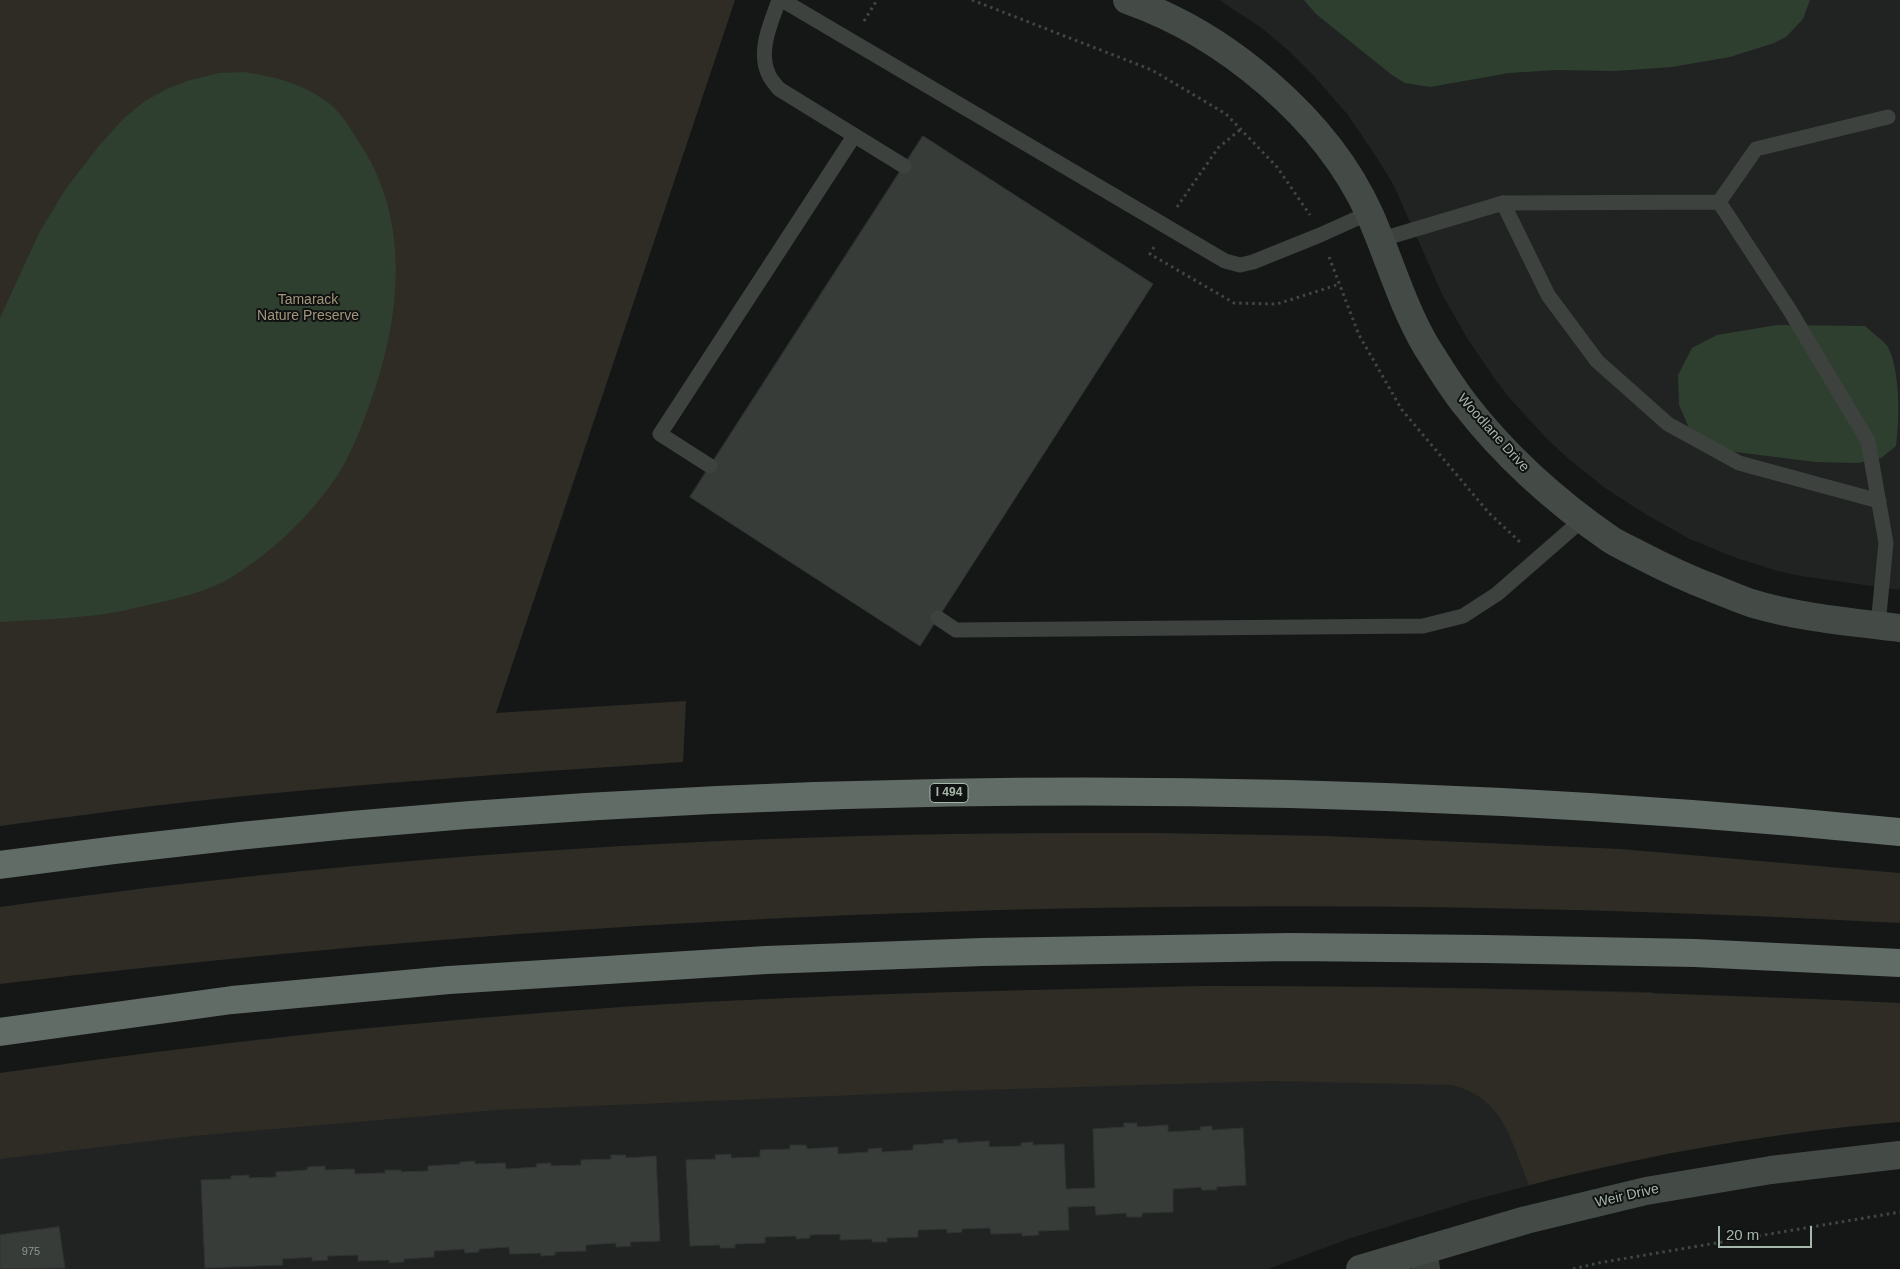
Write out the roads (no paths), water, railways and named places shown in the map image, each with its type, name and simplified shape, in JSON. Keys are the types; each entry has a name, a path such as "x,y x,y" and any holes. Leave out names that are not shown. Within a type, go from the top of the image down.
{"highway":[{"name":"I 494","path":"0,865 200,840 468,816 627,805 902,794 1188,793 1329,795 1469,801 1747,818 1900,832"},
{"path":"0,1032 232,1000 449,980 766,960 982,952 1291,947 1465,948 1695,953 1900,963"}],"street":[{"name":"Woodlane Drive","path":"1127,0 1146,7 1204,37 1258,75 1304,117 1338,160 1368,212 1401,293 1425,343 1463,402 1503,448 1546,491 1612,540 1681,576 1754,604 1831,620 1889,626"},
{"name":"Weir Drive","path":"1373,1267 1425,1260 1526,1220 1646,1191 1770,1170 1900,1155"}],"lane":[{"path":"904,166 779,90 768,72 764,53 769,28 780,0 1225,261 1240,265 1253,262 1280,252 1368,212"},
{"path":"1719,202 1756,149 1888,117"},
{"path":"710,466 660,434 854,136"},
{"path":"1380,240 1503,203 1719,202"},
{"path":"1719,202 1789,309 1868,441 1886,543 1889,626"},
{"path":"1503,203 1548,296 1597,361 1668,424 1739,463 1879,501"},
{"path":"938,618 956,630 1423,626 1463,616 1497,594 1583,519"}],"park label":[{"name":"Tamarack Nature Preserve","path":"308,308"}]}
